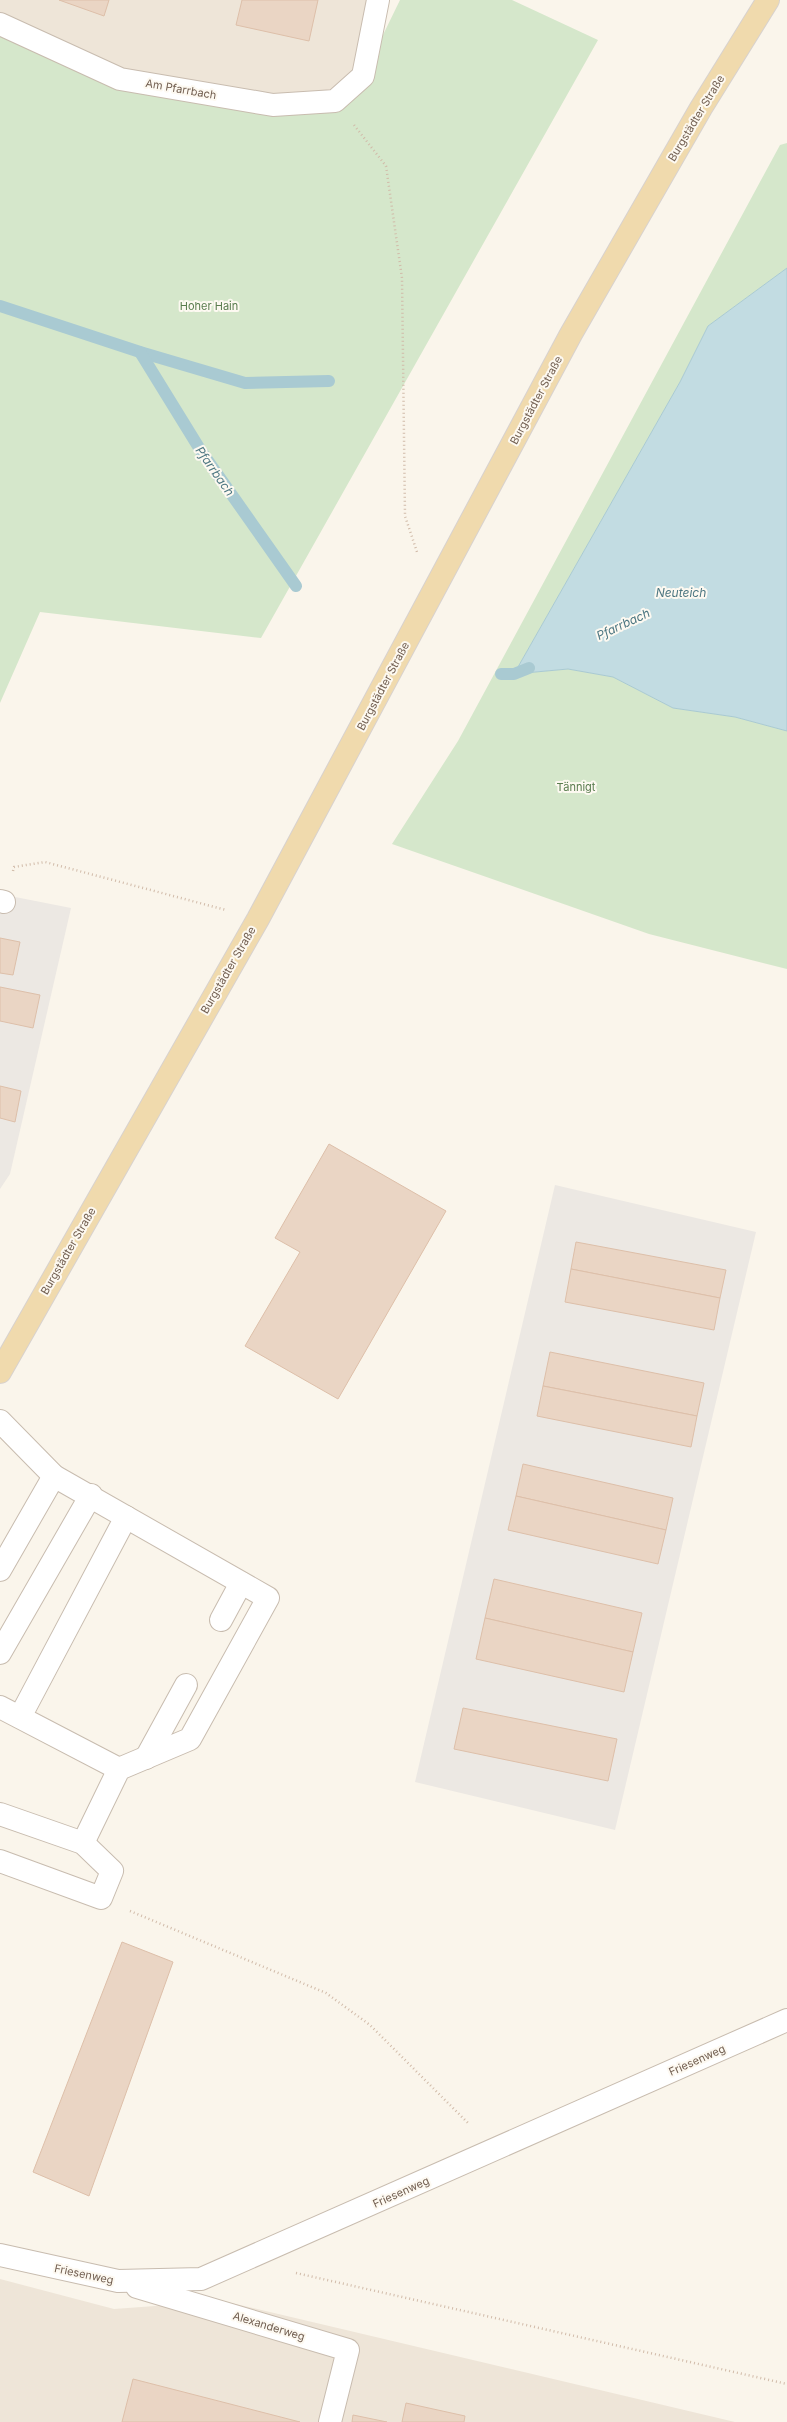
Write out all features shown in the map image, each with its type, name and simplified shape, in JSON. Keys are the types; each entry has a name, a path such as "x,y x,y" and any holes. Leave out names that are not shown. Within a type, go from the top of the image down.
{"main road":[{"name":"Burgstädter Straße","path":"0,1372 258,919 571,334 701,108 768,0"}],"street":[{"path":"335,101 363,76 378,0"},
{"name":"Am Pfarrbach","path":"0,24 120,79 273,105 335,101"},
{"path":"0,1421 54,1476 91,1495 126,1517 268,1598 190,1739 119,1769 83,1843"},
{"path":"0,1570 54,1476"},
{"path":"0,1653 91,1495"},
{"path":"20,1716 126,1517"},
{"path":"221,1620 241,1583"},
{"path":"146,1758 186,1685"},
{"path":"0,1707 20,1716 119,1769"},
{"path":"0,1814 83,1843 112,1871 101,1898 0,1861"},
{"name":"Friesenweg","path":"0,2255 118,2281 201,2279 787,2020"},
{"name":"Alexanderweg","path":"118,2281 348,2350 330,2422"}],"path":[{"path":"335,101 386,166 402,278 405,516 431,597"},
{"path":"2,901 14,867 45,862 258,919"},
{"path":"101,1898 326,1993 370,2025 495,2150"},
{"path":"244,2261 787,2384"}],"shaded area":[{"path":"0,0 378,0 363,76 335,101 120,79 0,24"},
{"path":"0,894 71,908 10,1174 0,1189"},
{"path":"555,1185 756,1232 615,1830 415,1782"},
{"path":"0,2279 114,2309 223,2301 735,2422 0,2422"}],"green space":[{"name":"Hoher Hain","path":"400,0 512,0 598,40 261,638 40,612 0,703 0,24 120,79 335,101 363,76"},
{"name":"Tännigt","path":"787,143 787,268 708,326 680,382 514,674 568,669 613,677 673,708 735,717 787,731 787,969 649,934 392,844 458,741 780,145"}],"water":[{"name":"Neuteich","path":"787,268 787,731 735,717 673,708 613,677 568,669 514,674 680,382 708,326"}],"building":[{"path":"59,0 109,0 104,16"},
{"path":"242,0 318,0 309,41 236,25"},
{"path":"0,938 20,942 13,975 0,973"},
{"path":"0,987 40,995 33,1028 0,1021"},
{"path":"0,1086 21,1091 15,1122 0,1118"},
{"path":"329,1144 446,1211 338,1399 245,1346 300,1252 275,1238"},
{"path":"576,1242 726,1270 720,1298 571,1269"},
{"path":"571,1269 720,1298 714,1330 565,1302"},
{"path":"550,1352 704,1383 697,1416 543,1386"},
{"path":"543,1386 697,1416 691,1447 537,1416"},
{"path":"523,1464 673,1498 666,1530 516,1496"},
{"path":"516,1496 666,1530 658,1564 508,1530"},
{"path":"494,1579 642,1613 633,1652 485,1618"},
{"path":"485,1618 633,1652 624,1692 476,1659"},
{"path":"463,1708 617,1739 608,1781 454,1749"},
{"path":"122,1942 173,1962 89,2196 33,2172"},
{"path":"133,2379 300,2422 122,2422"},
{"path":"406,2403 465,2416 464,2422 402,2422"},
{"path":"353,2415 387,2422 352,2422"}],"waterway":[{"name":"Pfarrbach","path":"0,306 140,352 245,383 329,381"},
{"name":"Pfarrbach","path":"140,352 201,451 296,586"},
{"name":"Pfarrbach","path":"501,674 514,674 529,668"}]}
